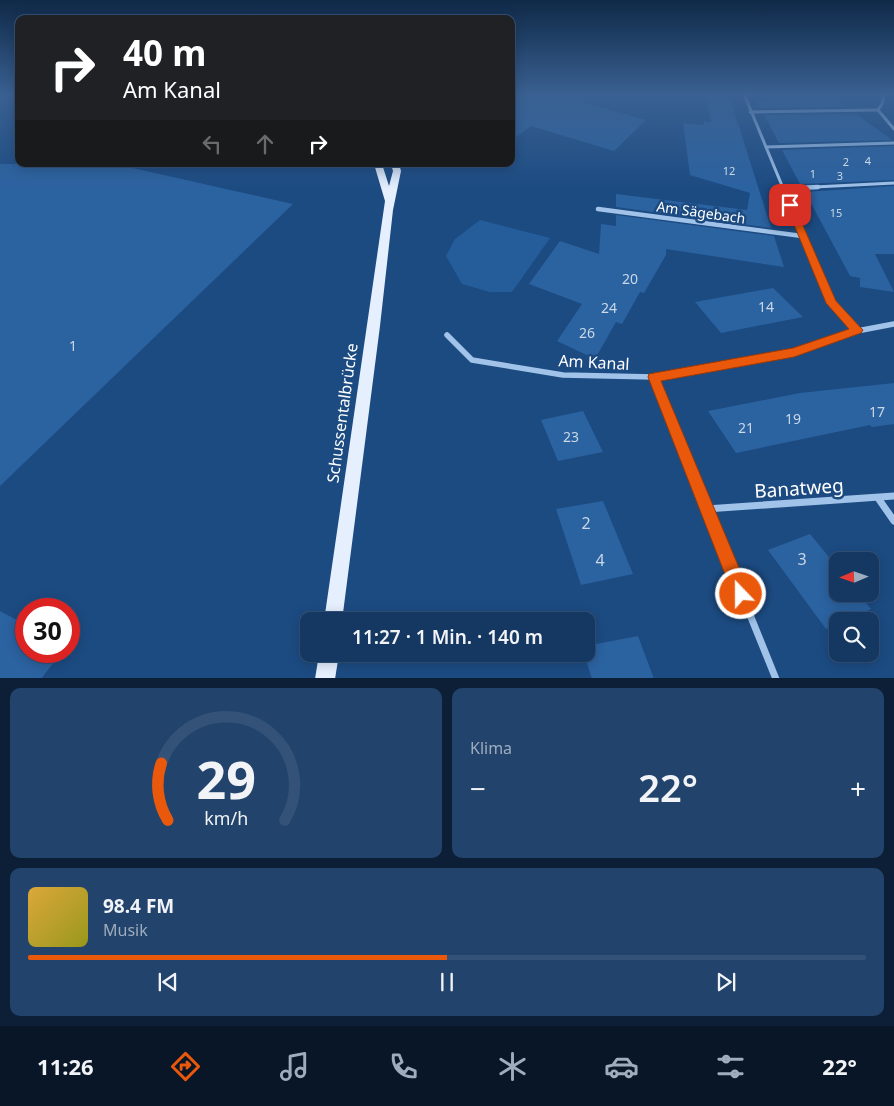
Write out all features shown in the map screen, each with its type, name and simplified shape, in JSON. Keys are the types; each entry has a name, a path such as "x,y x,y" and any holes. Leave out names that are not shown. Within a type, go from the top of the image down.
{"main road":[{"path":"379,167 388,205"},
{"name":"Schussentalbrücke","path":"334,612 374,326 388,205 395,167"},
{"path":"325,678 328,662"}],"street":[{"path":"756,126 832,303 857,330"},
{"path":"766,147 894,143"},
{"path":"784,190 894,183"},
{"name":"Am Sägebach","path":"598,209 802,236"},
{"name":"Am Kanal","path":"448,335 472,360 563,375 654,377 794,352 857,330 894,324"},
{"path":"654,377 776,678"},
{"name":"Banatweg","path":"706,509 894,496"},
{"path":"878,498 894,521"}],"shaded area":[{"path":"480,220 550,238 512,292 490,292 462,284 446,256 455,239"}],"building":[{"path":"515,126 640,126 614,151 531,126 515,138"},
{"path":"683,126 739,126 771,228 616,207 616,194 747,210 750,193 690,175"},
{"path":"770,126 872,126 892,140 779,143"},
{"path":"894,146 894,180 800,184 782,150"},
{"path":"0,164 15,164 15,167 128,167 293,204 0,486"},
{"path":"894,186 894,254 875,254 894,292 860,287 860,278 850,276 805,192"},
{"path":"616,215 774,236 784,267 666,249 666,255 644,293 640,292 622,324 616,322 595,359 557,341 582,304 529,284 560,241 599,254 601,224 616,226"},
{"path":"773,288 803,317 721,333 695,302"},
{"path":"894,383 894,424 872,427 870,425 736,453 708,411 800,393"},
{"path":"583,411 603,452 558,461 541,420"},
{"path":"603,501 633,574 581,585 556,509"},
{"path":"810,534 829,557 829,602 865,602 871,609 864,612 829,612 829,628 826,629 768,550"},
{"path":"0,611 15,619 15,663 53,663 42,678 0,678"},
{"path":"638,636 654,678 592,678 587,662 595,662 595,644"}],"route":[{"path":"741,594 654,377 794,352 857,330 832,303 790,205"}]}
